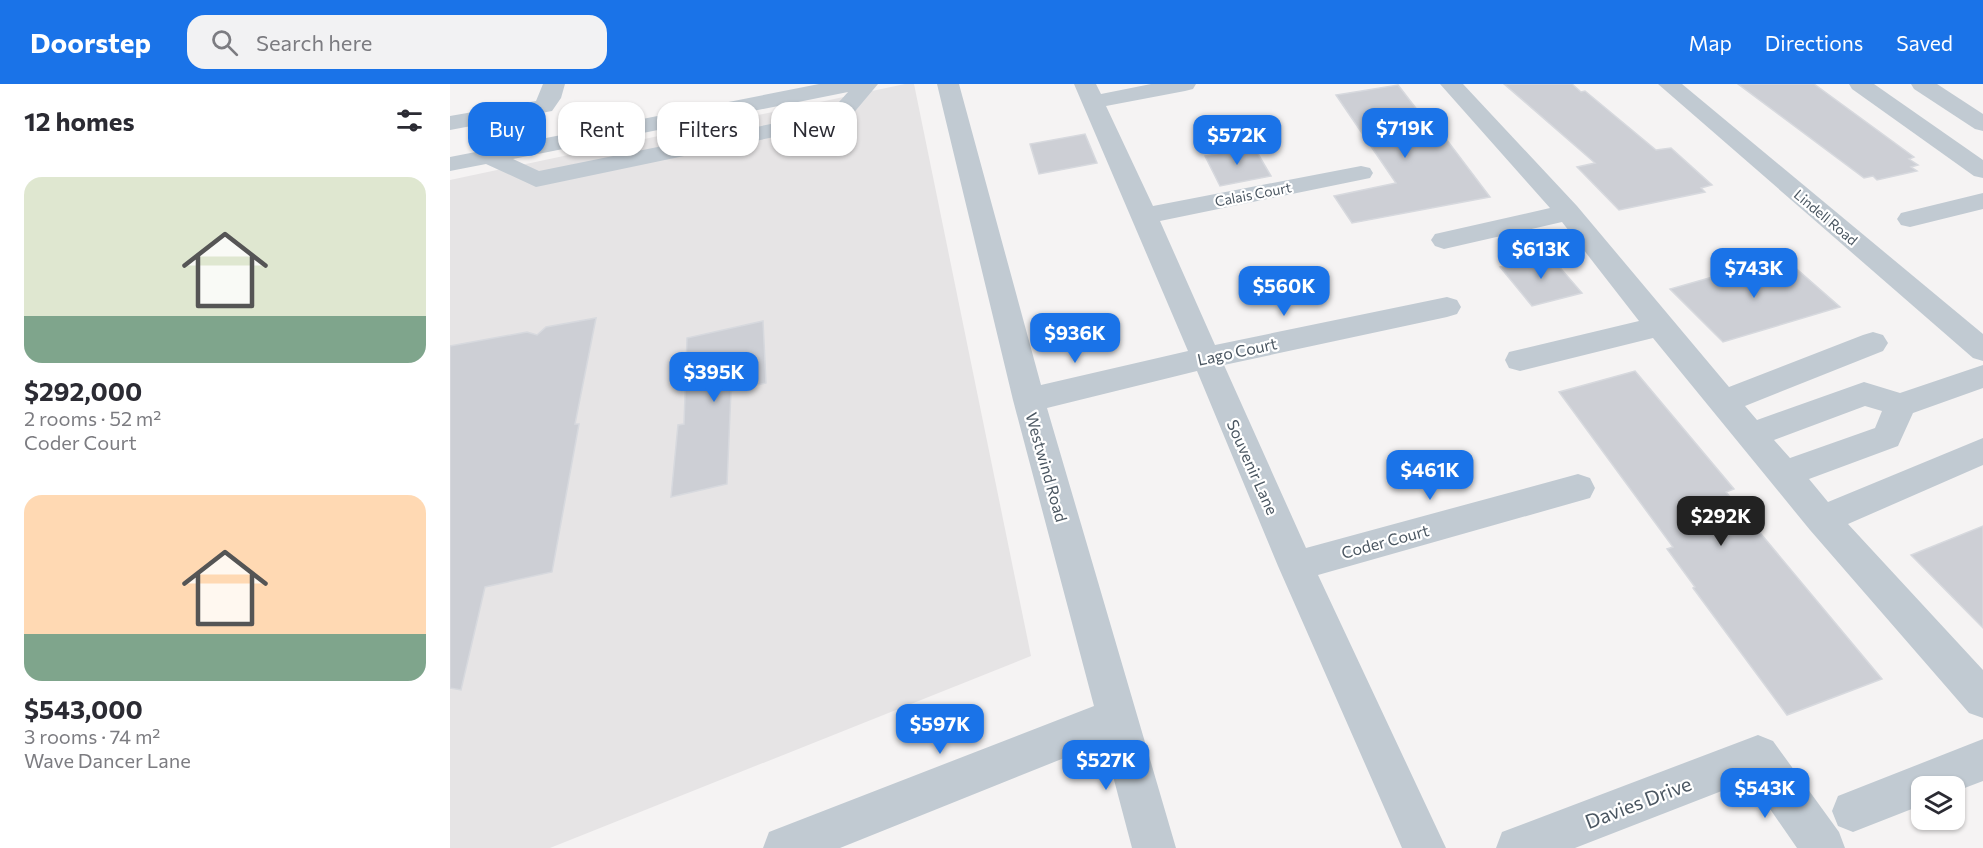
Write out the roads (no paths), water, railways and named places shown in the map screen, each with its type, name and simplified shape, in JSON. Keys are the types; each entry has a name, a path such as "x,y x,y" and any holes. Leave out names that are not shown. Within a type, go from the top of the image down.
{"street":[{"path":"450,123 544,106 550,98 554,84"},
{"path":"546,143 782,91 854,84"},
{"path":"450,164 488,156 537,179 838,117 867,84"},
{"name":"Westwind Road","path":"948,84 1029,400 1154,848"},
{"path":"1089,93 1185,84"},
{"path":"1451,84 1568,212 1659,326 1822,520 1983,699"},
{"name":"Lindell Road","path":"1669,84 1983,350"},
{"path":"1864,87 1899,84"},
{"path":"1922,84 1983,123"},
{"path":"1864,87 1983,171"},
{"name":"Souvenir Lane","path":"1089,93 1145,216 1296,566 1424,848"},
{"name":"Calais Court","path":"1145,216 1361,173"},
{"path":"1910,219 1983,201"},
{"path":"1444,240 1568,212"},
{"name":"Lago Court","path":"1029,400 1205,358 1447,307"},
{"path":"1520,360 1659,326"},
{"path":"1723,402 1874,343"},
{"path":"1751,435 1864,394 1900,405 1983,376"},
{"path":"1784,474 1887,437 1900,405"},
{"path":"1822,520 1983,451"},
{"name":"Coder Court","path":"1296,566 1578,488"},
{"path":"785,848 1117,717"},
{"name":"Davies Drive","path":"1518,848 1758,756 1823,848"},
{"path":"1853,812 1983,760"}]}
